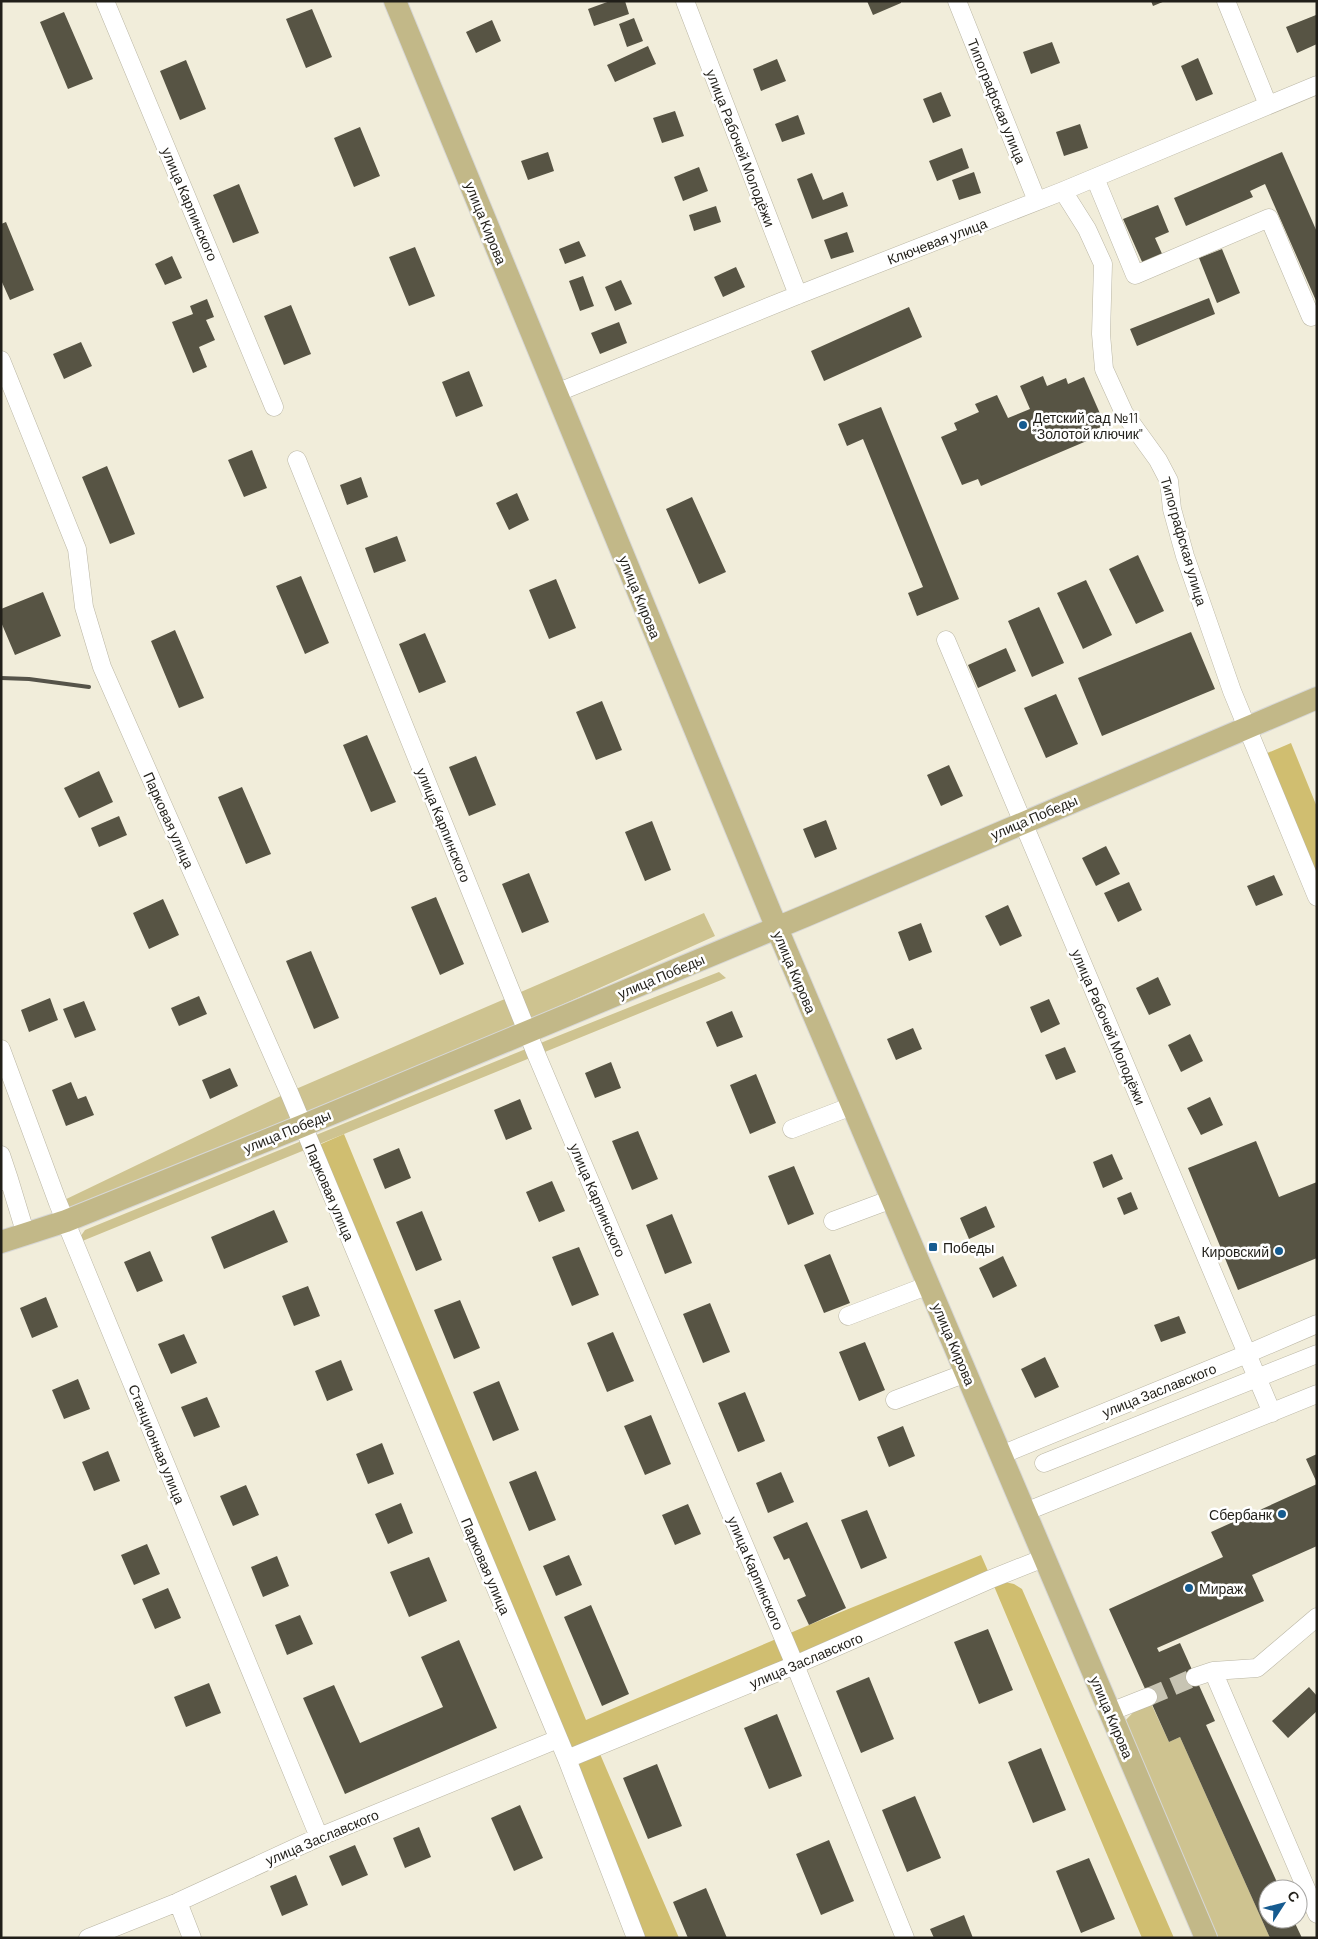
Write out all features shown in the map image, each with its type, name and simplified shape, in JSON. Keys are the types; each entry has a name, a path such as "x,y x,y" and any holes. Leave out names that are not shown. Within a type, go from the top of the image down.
{"main road":[{"name":"улица Кирова","path":"395,1 776,926 1206,1938"},
{"name":"улица Победы","path":"1,1242 66,1221 302,1126 1317,698"}],"street":[{"name":"улица Карпинского","path":"105,1 274,407"},
{"name":"улица Рабочей Молодёжи","path":"685,1 798,295"},
{"name":"Типографская улица","path":"957,1 1037,201"},
{"path":"1226,1 1268,105"},
{"name":"Ключевая улица","path":"556,393 798,295 1064,191 1317,85"},
{"path":"1095,178 1135,275 1269,218 1311,317"},
{"name":"Типографская улица","path":"1064,191 1087,229 1103,264 1100,334 1104,369 1124,413 1158,460 1169,481 1172,509 1185,556 1232,691 1317,896"},
{"name":"Парковая улица","path":"1,360 77,549 84,607 102,667 302,1126 567,1759 636,1938"},
{"name":"улица Карпинского","path":"297,460 528,1032 796,1665 905,1938"},
{"name":"улица Рабочей Молодёжи","path":"946,640 1272,1413"},
{"name":"Станционная улица","path":"1,1049 66,1221 319,1837"},
{"path":"792,1128 852,1106"},
{"path":"1,1155 5,1180 26,1235"},
{"path":"833,1221 892,1199"},
{"path":"848,1316 929,1285"},
{"name":"улица Заславского","path":"1001,1455 1317,1324"},
{"name":"улица Заславского","path":"1044,1463 1317,1354"},
{"path":"895,1400 966,1373"},
{"path":"1025,1512 1317,1394"},
{"name":"улица Заславского","path":"567,1759 796,1665 991,1579 1044,1558"},
{"path":"1195,1676 1213,1671 1257,1668 1317,1617"},
{"path":"1213,1671 1317,1914"},
{"path":"1110,1712 1148,1697"},
{"name":"улица Заславского","path":"88,1938 109,1934 319,1837 558,1739"},
{"path":"178,1902 192,1938"}],"shaded area":[{"path":"1291,743 1317,807 1317,897 1258,757"},
{"path":"704,913 715,936 555,1008 319,1109 62,1212 58,1203 289,1092"},
{"path":"719,972 726,978 75,1244 85,1230 480,1067"},
{"path":"344,1134 586,1720 809,1625 981,1555 988,1571 597,1747 679,1938 640,1938 312,1148"},
{"path":"991,1579 1014,1584 1022,1589 1174,1938 1142,1938"},
{"path":"1148,1697 1169,1742 1180,1737 1258,1911 1258,1929 1266,1929 1270,1938 1216,1938 1122,1724"}],"building":[{"path":"610,1 625,1 629,14 594,26 588,9"},
{"path":"867,1 901,1 901,3 873,15"},
{"path":"1151,1 1165,1 1153,6"},
{"path":"312,9 332,57 306,68 286,19"},
{"path":"64,12 93,79 68,89 40,22"},
{"path":"1316,15 1317,44 1297,53 1286,27"},
{"path":"634,18 643,41 627,47 619,24"},
{"path":"492,20 501,41 476,53 466,32"},
{"path":"1052,42 1060,63 1031,74 1023,52"},
{"path":"648,46 656,64 615,82 607,65"},
{"path":"1198,58 1213,94 1196,101 1181,66"},
{"path":"777,59 786,81 761,91 753,69"},
{"path":"186,60 206,109 180,120 160,71"},
{"path":"941,92 951,116 933,123 923,99"},
{"path":"675,111 684,136 662,143 653,118"},
{"path":"798,115 805,134 782,142 775,124"},
{"path":"1080,124 1088,148 1064,156 1056,132"},
{"path":"360,127 380,176 354,187 334,138"},
{"path":"962,148 969,168 937,181 929,161"},
{"path":"548,152 554,171 528,180 521,161"},
{"path":"1282,152 1317,232 1317,303 1265,184 1250,191 1253,197 1186,226 1174,198"},
{"path":"699,167 708,191 683,201 674,177"},
{"path":"974,172 981,193 959,200 952,180"},
{"path":"812,173 823,200 843,192 848,206 812,219 797,179"},
{"path":"239,184 259,233 233,243 213,195"},
{"path":"1158,205 1169,232 1155,238 1163,256 1143,264 1123,219"},
{"path":"716,206 721,222 694,231 689,215"},
{"path":"6,222 34,290 10,300 1,280 1,224"},
{"path":"847,232 854,252 831,259 824,240"},
{"path":"579,241 586,256 565,264 559,249"},
{"path":"415,247 435,296 409,306 389,257"},
{"path":"1222,249 1240,293 1217,303 1199,258"},
{"path":"172,256 182,278 165,285 155,264"},
{"path":"736,267 745,287 723,297 714,277"},
{"path":"583,276 594,306 580,311 569,281"},
{"path":"621,280 632,304 615,311 605,287"},
{"path":"1209,298 1215,314 1137,346 1130,329"},
{"path":"207,299 214,317 206,320 215,340 199,347 207,367 193,373 172,322 193,314 190,306"},
{"path":"291,305 311,354 284,365 264,316"},
{"path":"909,307 922,337 824,381 811,351"},
{"path":"619,322 627,343 600,354 591,333"},
{"path":"81,342 92,366 64,379 53,354"},
{"path":"469,371 483,406 456,417 442,382"},
{"path":"1043,376 1047,386 1066,378 1068,384 1084,377 1105,425 1086,434 1089,440 981,486 978,479 962,485 941,437 957,430 954,423 979,412 975,404 997,395 1008,418 1030,409 1020,386"},
{"path":"881,407 959,599 917,616 908,593 923,587 863,439 847,446 838,424"},
{"path":"252,450 267,488 244,497 228,460"},
{"path":"107,466 135,534 110,544 82,477"},
{"path":"361,477 368,497 347,505 340,485"},
{"path":"517,493 529,520 509,530 496,503"},
{"path":"692,497 726,572 699,584 666,509"},
{"path":"397,536 406,561 374,573 365,548"},
{"path":"1138,555 1164,611 1136,624 1109,569"},
{"path":"301,576 329,643 305,654 276,586"},
{"path":"556,579 576,628 549,639 529,590"},
{"path":"1086,580 1112,635 1083,649 1057,593"},
{"path":"43,592 61,636 15,655 1,622 1,609"},
{"path":"1039,607 1064,663 1032,677 1008,621"},
{"path":"175,630 204,698 179,708 151,641"},
{"path":"1191,632 1215,689 1102,736 1078,678"},
{"path":"425,633 446,682 419,693 399,644"},
{"path":"1006,648 1016,671 978,688 968,665"},
{"path":"1056,694 1078,744 1046,758 1024,708"},
{"path":"602,701 622,750 596,760 576,712"},
{"path":"367,735 396,802 371,812 343,745"},
{"path":"476,756 496,805 469,816 449,767"},
{"path":"949,765 963,796 941,806 927,775"},
{"path":"99,771 113,802 79,818 64,788"},
{"path":"242,787 271,854 246,864 218,797"},
{"path":"119,816 127,835 99,847 91,828"},
{"path":"826,820 837,849 815,858 803,829"},
{"path":"652,821 671,870 645,881 625,832"},
{"path":"1106,846 1120,874 1096,886 1082,858"},
{"path":"529,873 549,922 522,933 502,884"},
{"path":"1274,875 1283,895 1256,906 1247,886"},
{"path":"1129,882 1142,910 1118,922 1104,893"},
{"path":"436,897 464,964 440,975 411,907"},
{"path":"163,899 179,935 149,949 133,913"},
{"path":"1008,905 1022,936 1000,946 985,916"},
{"path":"921,923 932,952 909,961 898,932"},
{"path":"311,951 339,1018 314,1029 286,961"},
{"path":"1158,977 1171,1005 1149,1015 1136,988"},
{"path":"199,996 207,1014 179,1026 171,1008"},
{"path":"50,998 58,1020 29,1032 21,1010"},
{"path":"1049,999 1060,1024 1041,1033 1030,1007"},
{"path":"84,1001 96,1030 75,1038 63,1009"},
{"path":"732,1011 743,1037 717,1047 706,1022"},
{"path":"913,1028 922,1049 896,1060 887,1039"},
{"path":"1190,1034 1203,1061 1181,1072 1168,1045"},
{"path":"1065,1047 1076,1072 1056,1080 1045,1055"},
{"path":"611,1062 621,1088 595,1098 585,1073"},
{"path":"230,1068 238,1086 210,1099 202,1080"},
{"path":"756,1074 776,1123 750,1134 730,1085"},
{"path":"71,1082 78,1099 86,1096 94,1115 66,1126 52,1090"},
{"path":"1210,1097 1223,1125 1201,1135 1187,1108"},
{"path":"520,1099 532,1129 506,1140 494,1110"},
{"path":"638,1131 658,1179 632,1190 612,1141"},
{"path":"1256,1141 1279,1197 1317,1182 1317,1258 1238,1290 1188,1168"},
{"path":"399,1148 411,1178 385,1189 373,1159"},
{"path":"1112,1154 1123,1179 1103,1188 1093,1162"},
{"path":"794,1166 814,1214 788,1225 768,1176"},
{"path":"552,1181 565,1211 539,1222 526,1192"},
{"path":"1131,1192 1138,1209 1124,1215 1117,1198"},
{"path":"986,1206 995,1227 969,1239 960,1218"},
{"path":"274,1210 288,1242 224,1269 211,1237"},
{"path":"422,1211 442,1260 416,1271 396,1222"},
{"path":"672,1214 692,1263 665,1274 646,1225"},
{"path":"579,1247 599,1295 572,1306 552,1257"},
{"path":"150,1251 163,1281 137,1292 124,1262"},
{"path":"830,1254 850,1303 824,1313 804,1265"},
{"path":"1003,1256 1017,1286 993,1298 979,1268"},
{"path":"308,1286 320,1316 294,1326 282,1296"},
{"path":"46,1297 58,1327 32,1338 20,1308"},
{"path":"460,1300 480,1348 454,1359 434,1310"},
{"path":"710,1303 730,1352 703,1363 683,1314"},
{"path":"1179,1316 1186,1333 1161,1342 1154,1325"},
{"path":"613,1332 634,1381 607,1392 587,1343"},
{"path":"184,1334 197,1363 171,1374 158,1344"},
{"path":"865,1342 885,1390 859,1401 839,1352"},
{"path":"1045,1357 1059,1387 1035,1398 1021,1369"},
{"path":"341,1360 353,1390 327,1401 315,1371"},
{"path":"78,1379 90,1409 64,1419 52,1390"},
{"path":"499,1381 519,1430 493,1441 473,1392"},
{"path":"745,1392 765,1441 738,1452 718,1403"},
{"path":"207,1397 220,1427 194,1437 181,1407"},
{"path":"651,1415 671,1464 645,1475 624,1426"},
{"path":"903,1426 915,1456 889,1467 877,1437"},
{"path":"382,1443 394,1474 368,1484 356,1454"},
{"path":"108,1451 120,1481 94,1491 82,1462"},
{"path":"1317,1454 1317,1483 1306,1459"},
{"path":"536,1471 556,1520 529,1531 509,1482"},
{"path":"781,1472 794,1502 768,1513 756,1483"},
{"path":"1317,1484 1317,1546 1252,1575 1264,1601 1157,1648 1159,1652 1180,1643 1215,1721 1206,1725 1275,1879 1258,1879 1258,1911 1180,1737 1169,1742 1109,1609 1223,1557 1211,1532"},
{"path":"246,1485 259,1515 233,1526 220,1496"},
{"path":"401,1503 413,1533 388,1544 375,1514"},
{"path":"688,1504 701,1534 675,1545 662,1515"},
{"path":"867,1510 887,1558 861,1569 841,1520"},
{"path":"807,1522 846,1608 809,1625 797,1600 806,1596 789,1558 784,1560 773,1537"},
{"path":"147,1544 160,1574 134,1585 121,1555"},
{"path":"569,1555 582,1585 556,1596 543,1566"},
{"path":"277,1556 289,1586 263,1597 251,1567"},
{"path":"429,1557 447,1601 409,1617 390,1572"},
{"path":"168,1588 181,1618 155,1629 142,1599"},
{"path":"591,1605 629,1694 602,1706 564,1617"},
{"path":"300,1615 313,1644 287,1655 275,1625"},
{"path":"988,1629 1013,1690 979,1704 954,1642"},
{"path":"459,1640 497,1728 345,1794 303,1698 334,1685 360,1743 443,1707 421,1657"},
{"path":"869,1677 894,1739 861,1753 836,1691"},
{"path":"209,1683 221,1713 186,1727 174,1697"},
{"path":"1309,1687 1317,1696 1317,1711 1288,1738 1272,1721"},
{"path":"777,1714 802,1776 769,1789 744,1728"},
{"path":"1041,1748 1066,1810 1033,1823 1008,1762"},
{"path":"657,1764 682,1826 648,1839 623,1778"},
{"path":"915,1796 941,1858 907,1872 882,1810"},
{"path":"520,1805 543,1858 514,1871 491,1818"},
{"path":"419,1827 431,1857 405,1868 393,1838"},
{"path":"829,1840 854,1901 821,1915 796,1854"},
{"path":"355,1845 368,1875 342,1886 329,1856"},
{"path":"1089,1858 1115,1919 1081,1933 1056,1871"},
{"path":"296,1875 308,1905 282,1916 270,1886"},
{"path":"706,1888 727,1938 688,1938 673,1902"},
{"path":"964,1915 973,1938 934,1938 930,1929"},
{"path":"1266,1929 1298,1929 1302,1938 1270,1938"}],"tunnel":[{"path":"1148,1697 1195,1677"}],"railway":[{"path":"1,678 29,679 89,687"}],"place":[{"name":"Детский сад №11 \"Золотой ключик\"","path":"1023,425"},
{"name":"Победы","path":"933,1247"},
{"name":"Кировский","path":"1279,1251"},
{"name":"Сбербанк","path":"1282,1514"},
{"name":"Мираж","path":"1189,1588"}]}
